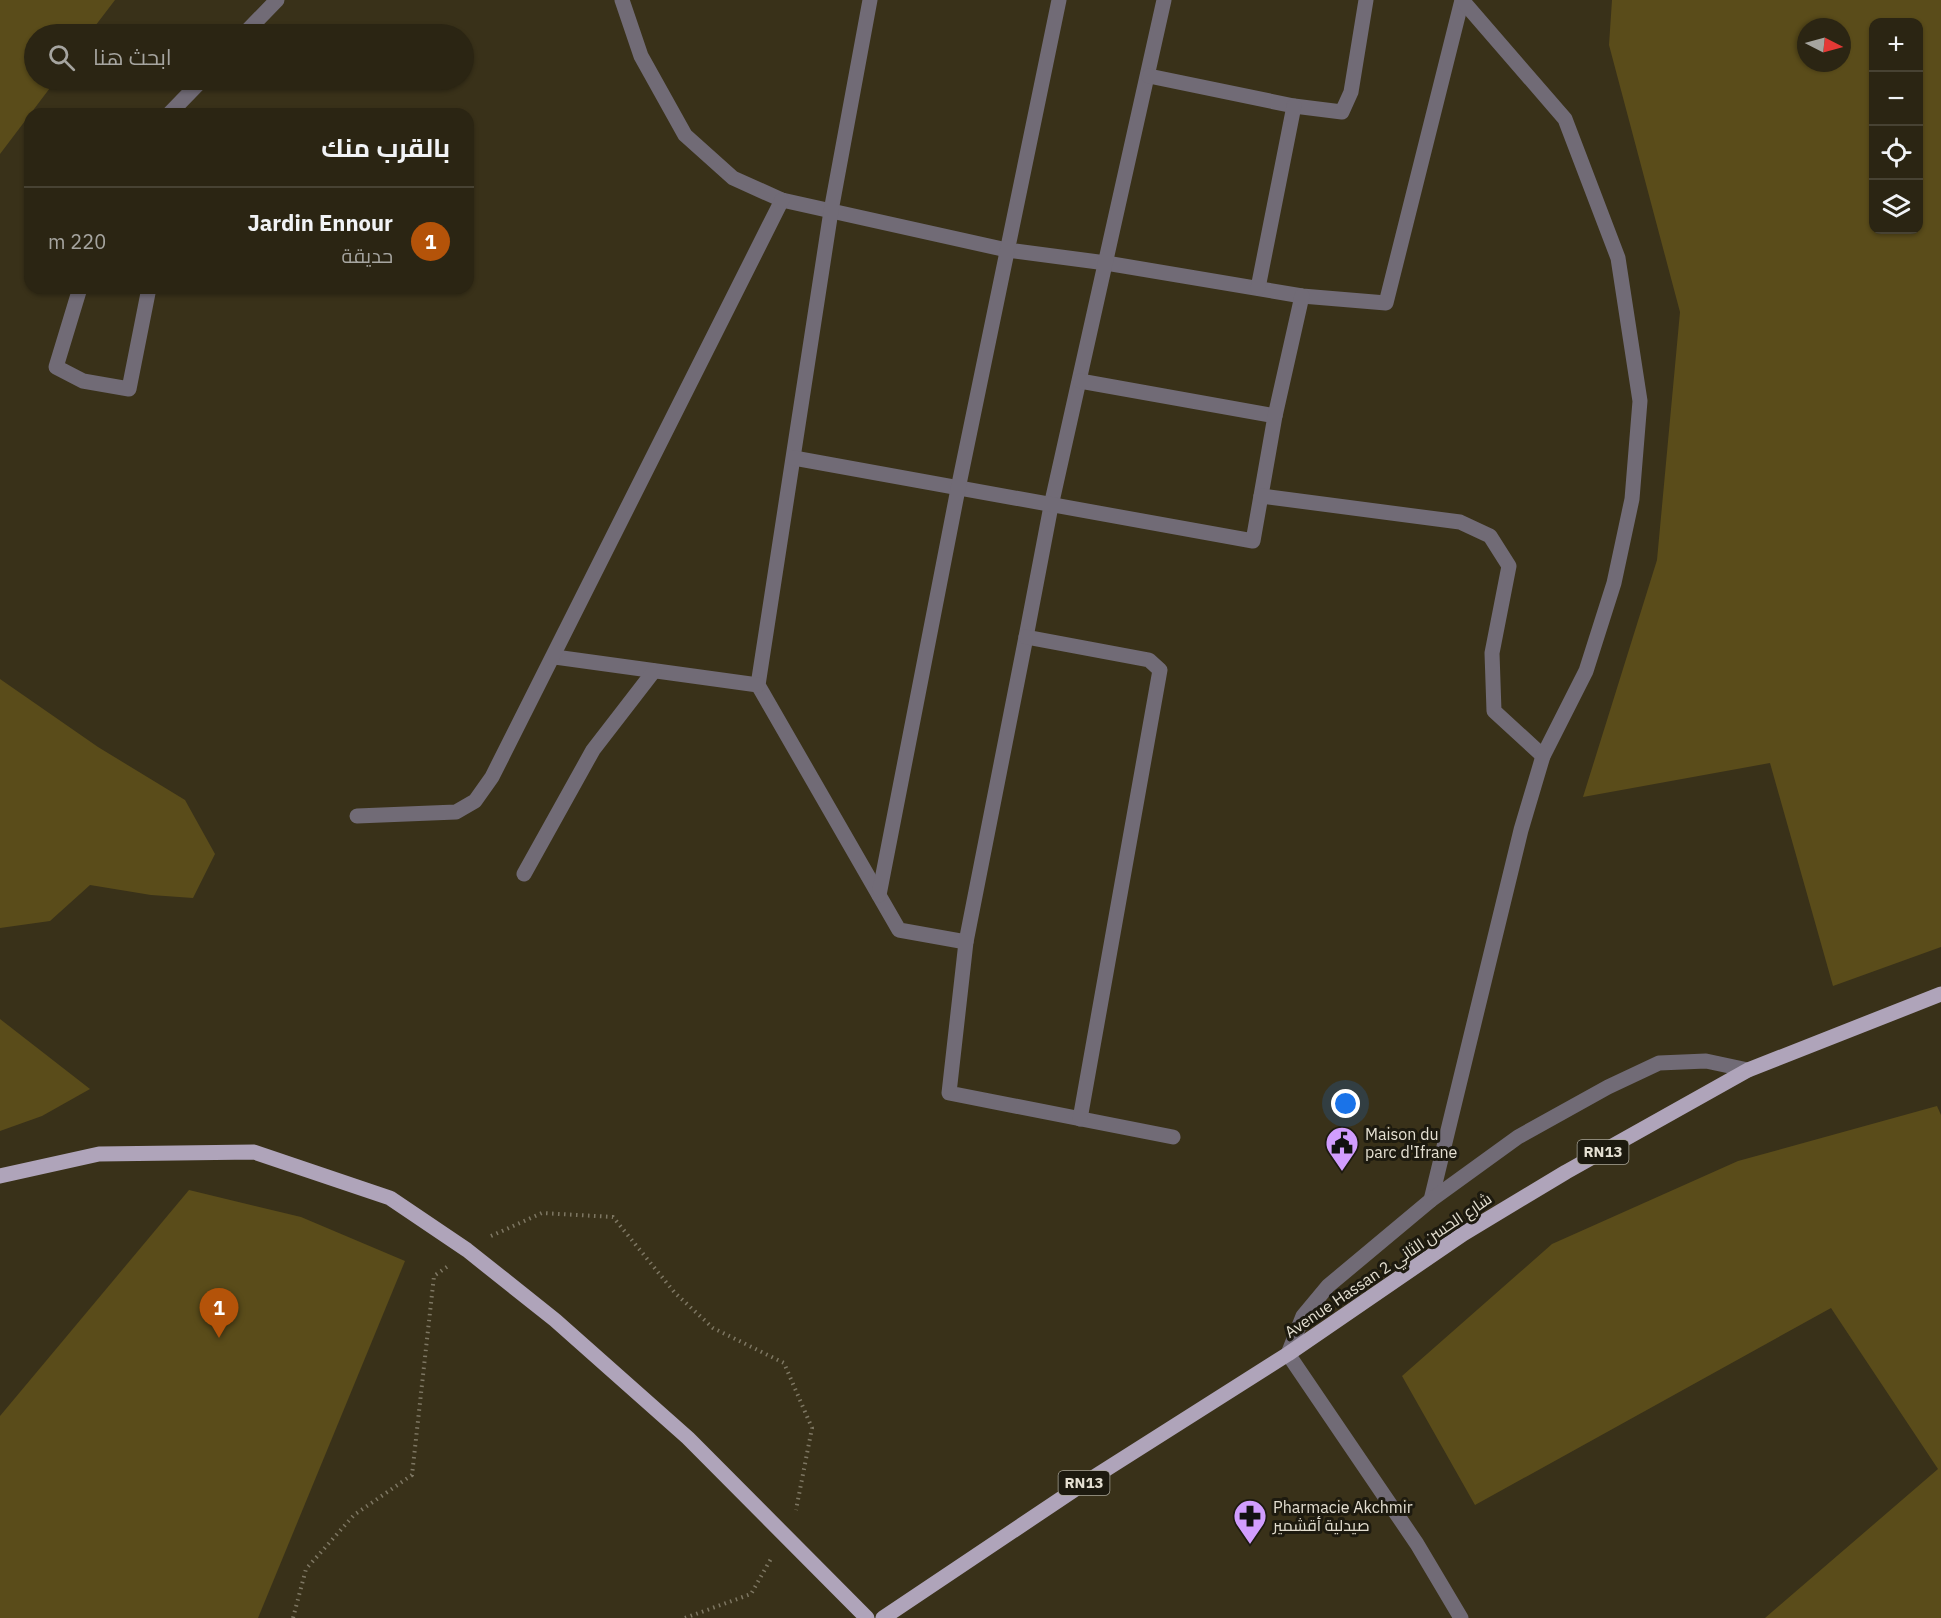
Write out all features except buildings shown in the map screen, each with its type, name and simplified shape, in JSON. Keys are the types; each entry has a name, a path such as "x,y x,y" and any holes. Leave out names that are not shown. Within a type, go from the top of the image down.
{"main road":[{"name":"Avenue Hassan 2 شارع الحسن الثاني","path":"883,1618 1083,1484 1288,1354 1463,1234 1748,1070 1941,994"},
{"path":"0,1176 99,1154 254,1152 390,1198 467,1250 555,1320 679,1430 867,1618"}],"street":[{"path":"254,24 277,0"},
{"path":"622,0 642,56 685,135 733,178 782,200 1007,250 1106,263 1302,296 1386,303 1462,0"},
{"path":"870,0 831,211 758,685 899,930 966,942"},
{"path":"879,895 958,489 1059,0"},
{"path":"1164,0 1149,76 1051,506 966,942 949,1093 1173,1137"},
{"path":"1149,76 1294,106 1342,112 1351,92 1366,0"},
{"path":"1431,1200 1521,830 1543,756 1586,671 1614,584 1632,499 1641,400 1618,258 1565,119 1462,0"},
{"path":"175,108 192,90"},
{"path":"1258,288 1294,106"},
{"path":"357,816 456,812 475,801 492,777 555,657 782,200"},
{"path":"78,294 56,367 83,381 129,389 148,294"},
{"path":"794,458 1252,541 1275,416 1302,296"},
{"path":"1080,381 1275,416"},
{"path":"1261,496 1460,522 1490,536 1509,566 1492,652 1494,711 1543,756"},
{"path":"1026,637 1149,660 1160,670 1080,1119"},
{"path":"555,657 758,685"},
{"path":"524,874 593,750 654,670"},
{"path":"1461,1618 1417,1544 1288,1354 1303,1316 1328,1286 1431,1200 1518,1137 1608,1087 1659,1063 1706,1061 1748,1070"}],"path":[{"path":"293,1618 306,1569 354,1515 412,1475 434,1276 467,1250 500,1231 542,1213 613,1217 675,1293 713,1328 784,1363 812,1428 799,1504 751,1594 685,1618"}],"shaded area":[{"path":"0,0 115,0 97,24 24,24 24,90 48,90 35,108 24,108 24,122 0,154"},
{"path":"1612,0 1941,0 1941,947 1833,986 1770,763 1583,797 1657,560 1680,312 1609,45"},
{"path":"0,679 98,747 185,800 215,854 193,898 151,895 90,885 50,921 0,928"},
{"path":"0,1019 90,1089 42,1116 0,1131"},
{"path":"1937,1106 1941,1115 1941,1618 1765,1618 1938,1469 1831,1308 1475,1505 1402,1376 1552,1244 1738,1161"},
{"path":"189,1190 301,1217 405,1261 258,1618 0,1618 0,1416"}],"place":[{"name":"Maison du parc d'Ifrane","path":"1342,1172"},
{"name":"Jardin Ennour","path":"219,1338"},
{"name":"Pharmacie Akchmir صيدلية أقشمير","path":"1250,1545"}]}
